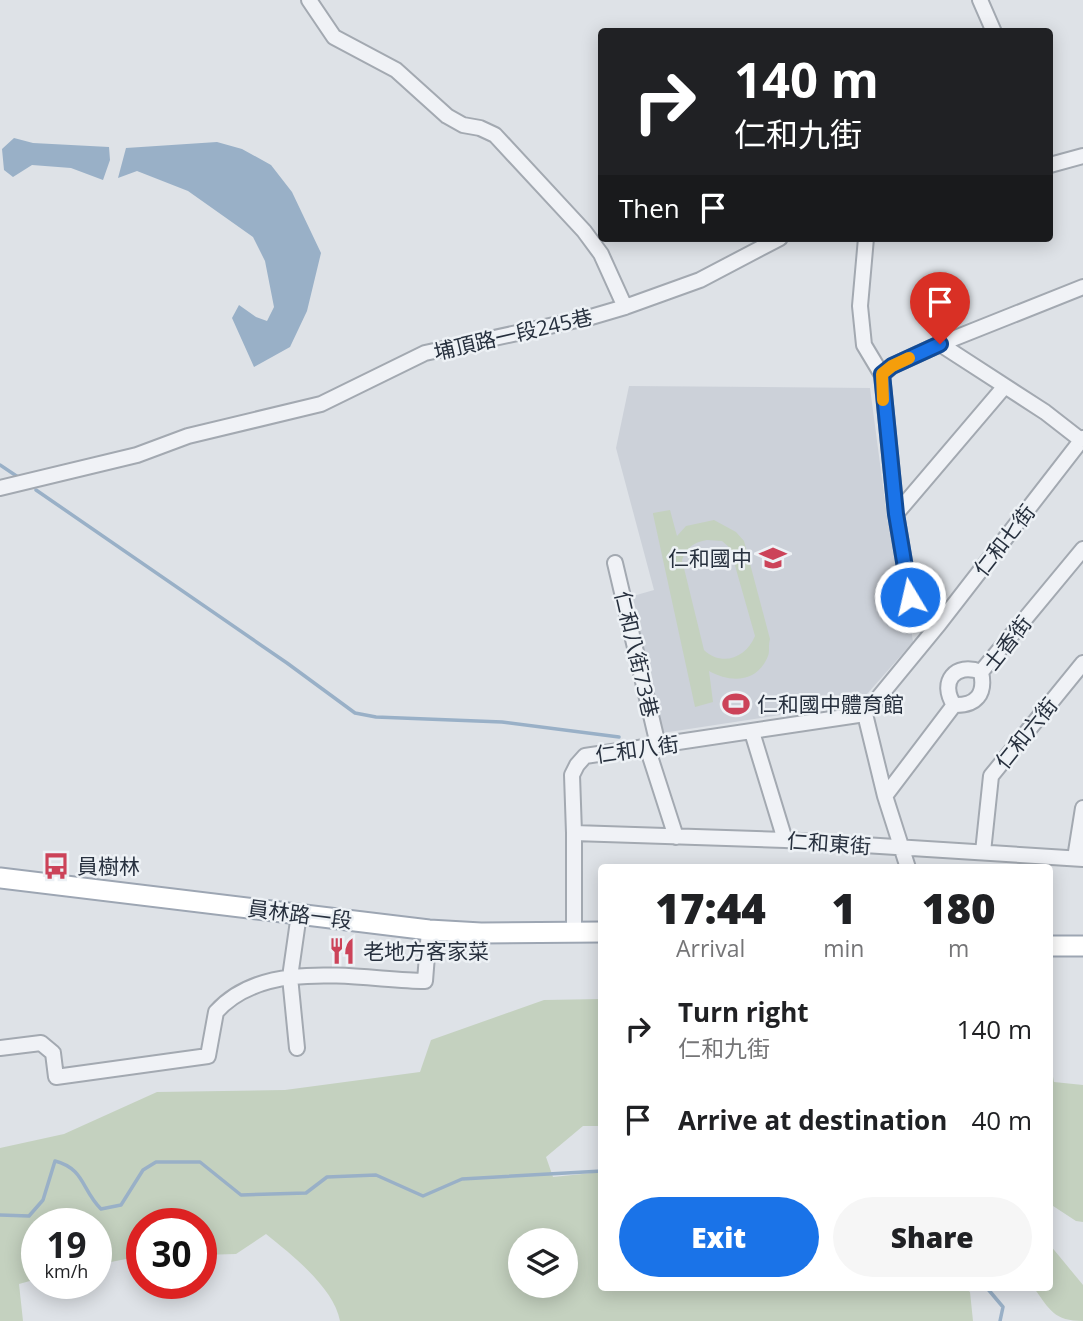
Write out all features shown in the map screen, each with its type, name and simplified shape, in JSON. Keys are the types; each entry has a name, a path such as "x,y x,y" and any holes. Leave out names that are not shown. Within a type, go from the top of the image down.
{"main road":[{"name":"員林路一段","path":"0,878 429,930 481,933 598,932"},
{"path":"1053,946 1083,946"}],"street":[{"path":"309,0 334,37 396,70 447,116 463,125 480,128 495,135 584,230 601,254 625,307"},
{"path":"980,0 992,28"},
{"path":"1053,164 1083,156"},
{"name":"埔頂路一段245巷","path":"0,488 137,455 188,436 321,404 425,353 591,317 625,307 699,280 772,242"},
{"path":"866,242 860,306 864,345 882,374 896,514 910,597 939,624"},
{"path":"882,374 892,366 940,344 1083,288"},
{"path":"940,344 1082,439"},
{"path":"896,514 1006,386"},
{"name":"仁和七街","path":"865,714 939,624 1082,439"},
{"name":"士香街","path":"885,796 954,705 965,706 976,700 983,682 981,672 1083,549"},
{"name":"仁和八街73巷","path":"615,563 652,746 676,836"},
{"name":"仁和六街","path":"983,852 991,776 1082,665"},
{"path":"954,705 948,696 947,686 951,676 960,670 971,668 981,672"},
{"path":"865,714 885,796 907,864"},
{"name":"仁和八街","path":"573,930 572,775 585,756 865,714"},
{"path":"752,732 785,840"},
{"path":"1079,859 1083,808"},
{"name":"仁和東街","path":"574,833 785,840 1079,859"},
{"path":"297,1048 290,977 299,914"},
{"path":"0,1048 41,1043 53,1053 56,1077 208,1056 216,1012 240,994 290,977 322,974 425,981 429,930"}],"shaded area":[{"name":"仁和國中","path":"629,386 870,388 888,524 897,526 913,642 859,703 656,734 626,598 654,590 616,448"}],"green space":[{"path":"670,510 677,536 686,526 714,520 736,532 744,541 770,639 768,656 763,665 750,676 734,679 709,671 713,702 695,707 653,514","holes":["722,541 730,548 755,636 740,655 726,659 718,658 704,650 682,560 688,549 698,542"]},
{"path":"598,999 598,1126 583,1126 546,1157 553,1177 598,1172 598,1291 969,1291 973,1321 340,1321 330,1296 321,1285 266,1234 236,1254 217,1255 217,1208 126,1208 126,1259 112,1262 112,1208 21,1208 19,1284 23,1321 0,1321 0,1148 64,1134 157,1092 285,1090 420,1072 431,1040 544,1000"},
{"path":"1053,1077 1054,1082 1083,1085 1083,1222 1076,1221 1053,1206"},
{"path":"1053,1249 1083,1285 1083,1321 1065,1319 1049,1308 1036,1291 1053,1291"}],"water":[{"path":"14,138 33,143 109,147 110,160 103,180 71,168 32,165 13,177 4,170 2,149"},
{"path":"217,142 242,149 271,165 292,192 321,253 307,311 290,347 254,367 232,318 239,305 267,321 274,307 265,261 253,237 188,191 137,171 118,178 126,148"}],"waterway":[{"path":"0,465 21,479"},
{"path":"36,490 355,713 376,717 502,722 619,737"},
{"path":"0,1215 29,1216 43,1200 55,1161 77,1174 101,1209 121,1205 143,1170 156,1162 200,1162 241,1195 306,1193 327,1177 376,1175 423,1196 462,1179 598,1171"},
{"path":"990,1291 1003,1307 1000,1321"}],"slow traffic":[{"path":"883,400 882,374 909,358"}],"place":[{"name":"仁和國中","path":"773,558"},
{"name":"仁和國中體育館","path":"736,704"},
{"name":"員樹林","path":"56,866"},
{"name":"老地方客家菜","path":"342,951"}],"route":[{"path":"910,597 896,514 882,374 892,366 940,344"}]}
